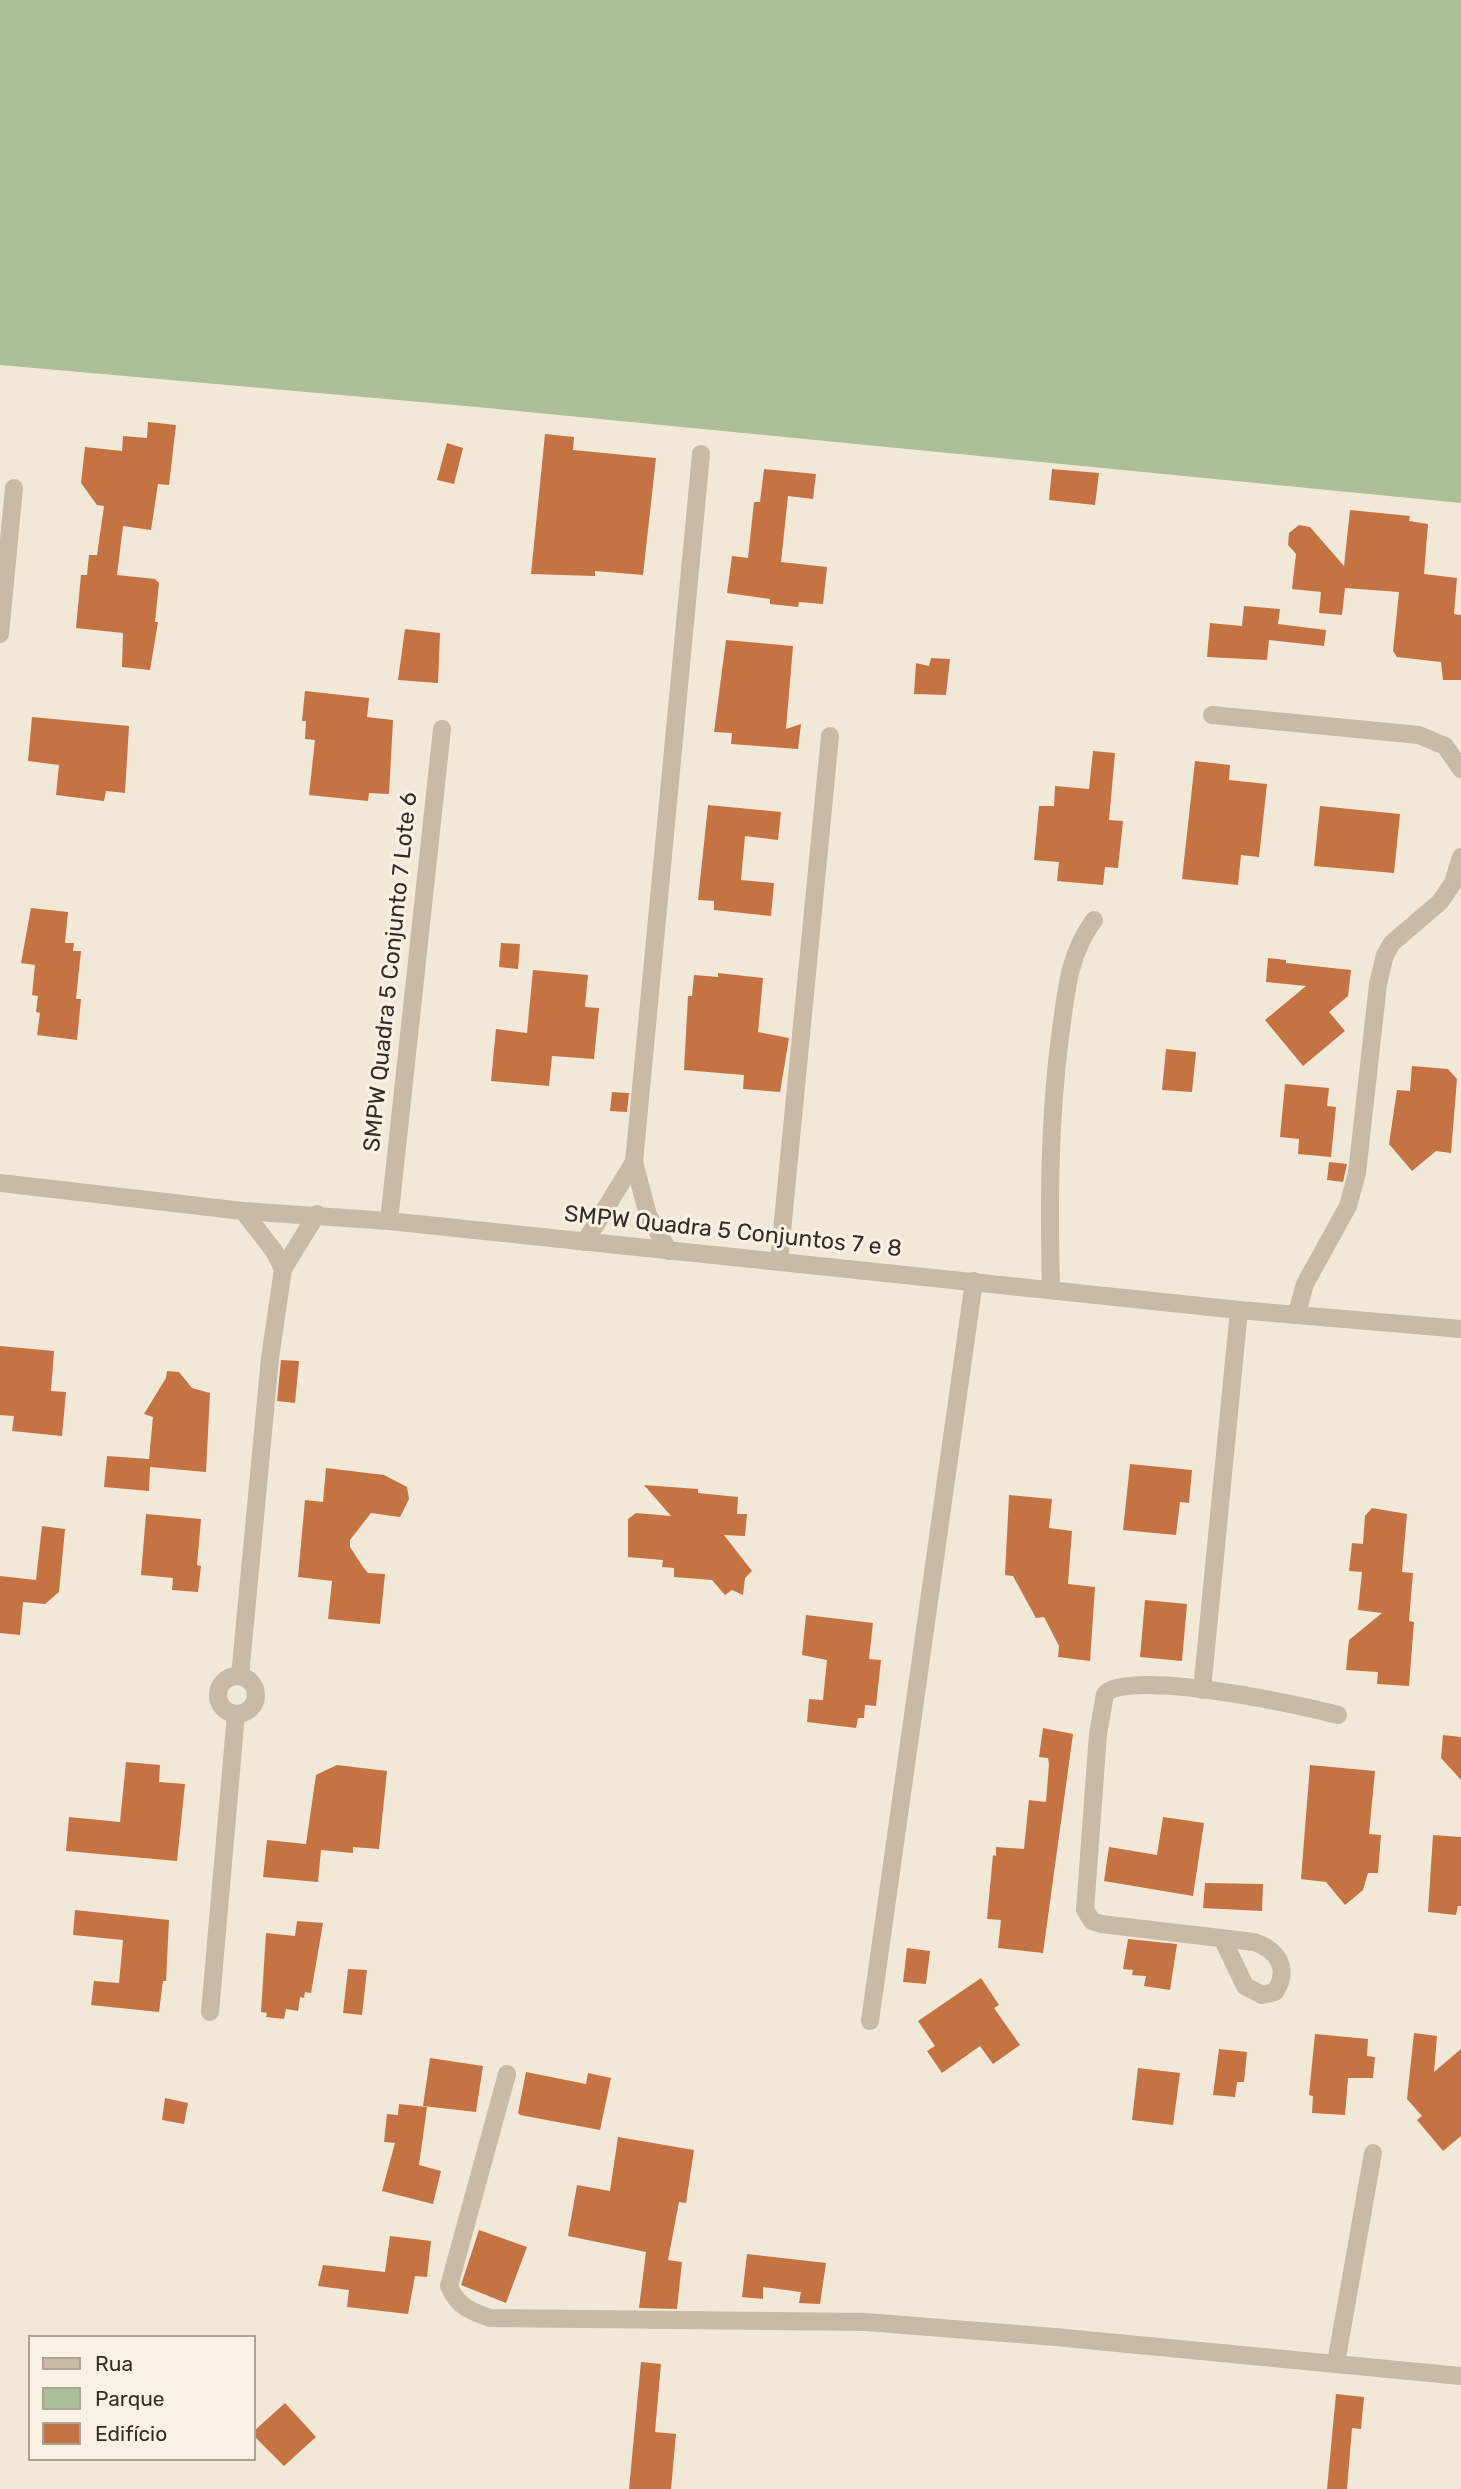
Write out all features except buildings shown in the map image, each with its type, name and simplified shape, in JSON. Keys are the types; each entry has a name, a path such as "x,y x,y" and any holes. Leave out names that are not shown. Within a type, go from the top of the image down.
{"street":[{"path":"669,1251 648,1215 634,1162 701,454"},
{"path":"0,634 14,488"},
{"path":"1212,715 1419,734 1445,746 1461,769"},
{"name":"SMPW Quadra 5 Conjunto 7 Lote 6","path":"390,1221 442,729"},
{"path":"779,1262 830,736"},
{"path":"1297,1313 1305,1284 1348,1206 1357,1173 1378,984 1385,955 1407,929 1440,902 1453,883 1461,858"},
{"path":"1051,1289 1051,1112 1072,963 1081,938 1094,920"},
{"path":"585,1242 634,1162"},
{"name":"SMPW Quadra 5 Conjuntos 7 e 8","path":"0,1183 243,1211 390,1221 1239,1310 1461,1329"},
{"path":"243,1211 274,1251 283,1269"},
{"path":"240,1676 270,1358 283,1269 317,1214"},
{"path":"870,2021 974,1281"},
{"path":"1202,1690 1239,1310"},
{"path":"240,1676 253,1683 257,1697 250,1710 236,1714 224,1709 218,1697 218,1690 226,1678 240,1676"},
{"path":"1223,1940 1101,1924 1092,1921 1084,1910 1098,1734 1105,1694 1116,1686 1249,1694 1338,1714"},
{"path":"210,2012 236,1714"},
{"path":"507,2074 449,2286 455,2300 470,2311 490,2318 866,2322 1461,2376"},
{"path":"1336,2363 1373,2153"}],"green space":[{"path":"0,0 1461,0 1461,503 477,407 0,365"}]}
